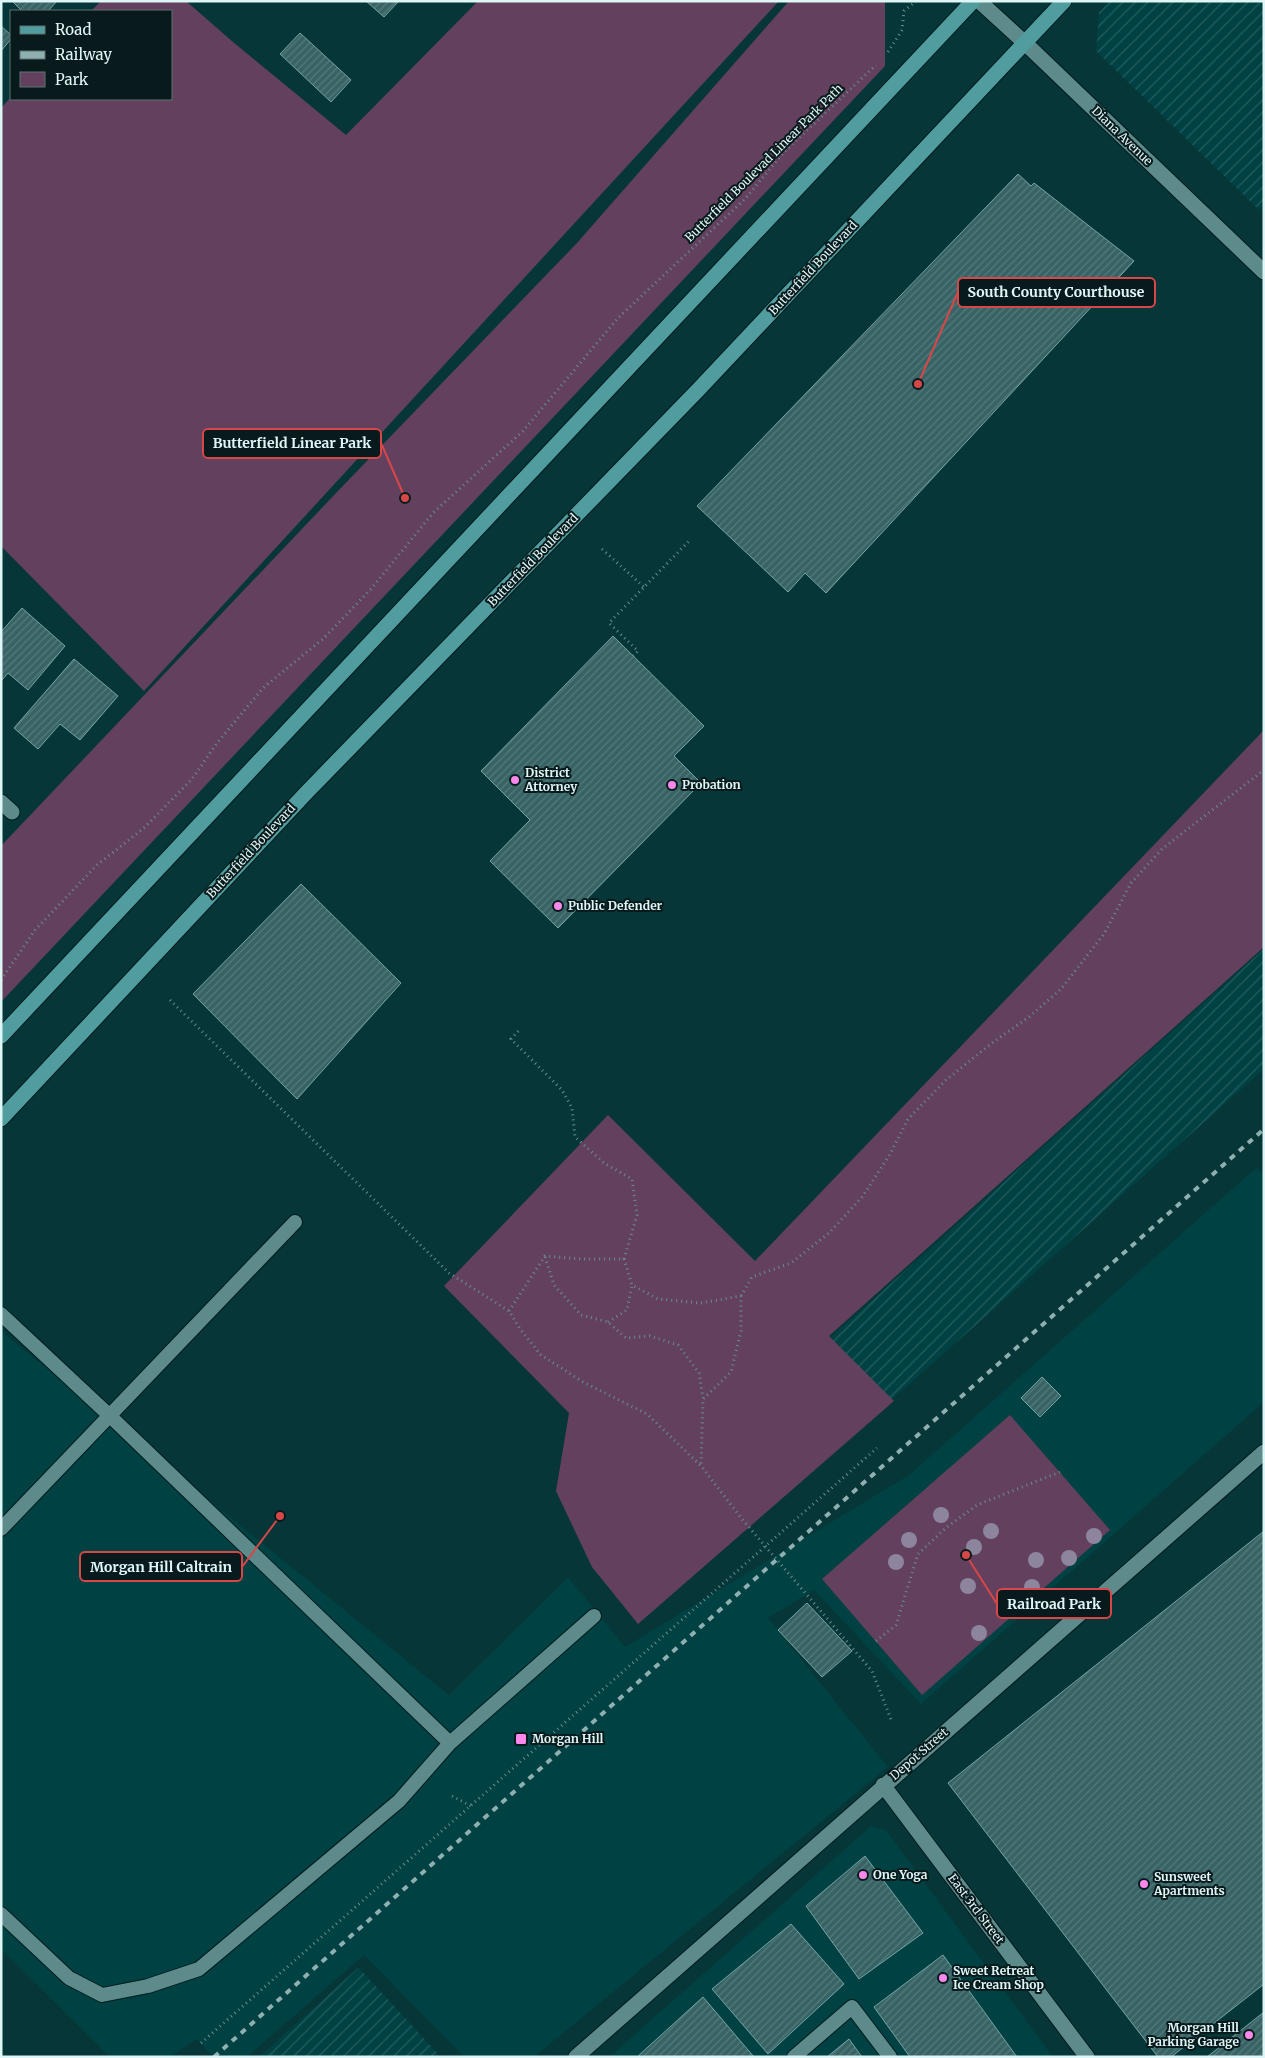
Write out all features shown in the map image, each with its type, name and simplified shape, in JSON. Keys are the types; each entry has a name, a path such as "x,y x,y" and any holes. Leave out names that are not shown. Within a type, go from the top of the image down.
{"main road":[{"path":"1,1036 973,1"},
{"name":"Butterfield Boulevard","path":"1,1119 306,792 698,390 1064,1"}],"street":[{"name":"Diana Avenue","path":"979,1 1261,262"},
{"name":"Depot Street","path":"576,2057 883,1785 1264,1452"},
{"name":"East 3rd Street","path":"883,1785 1087,2057"}],"lane":[{"path":"1,1528 295,1222"},
{"path":"1,1314 110,1416 450,1743"},
{"path":"1,1914 69,1978 102,1996 148,1986 199,1969 399,1800 450,1743 594,1616"},
{"path":"794,2057 852,2006 890,2057"}],"path":[{"path":"886,55 902,30 904,11 916,1"},
{"name":"Butterfield Boulevad Linear Park Path","path":"1,980 35,930 97,865 144,828 192,779 217,744 264,688 324,638 371,589 433,513 523,431 618,318 745,199 784,153 879,62"},
{"path":"633,656 638,651 609,623 691,539"},
{"path":"602,549 644,587"},
{"path":"703,1399 731,1372 741,1330 741,1296 752,1277 791,1263 829,1233 863,1196 890,1154 908,1119 946,1080 992,1043 1029,1017 1061,989 1104,934 1131,883 1162,849 1264,770"},
{"path":"170,1000 449,1273 509,1312 541,1355 583,1382 647,1414 701,1466 872,1671 892,1722"},
{"path":"520,1029 510,1039 562,1090 572,1108 575,1137 604,1163 632,1179 637,1215 624,1259 632,1285 627,1310 608,1322"},
{"path":"509,1312 545,1256"},
{"path":"545,1256 581,1259 624,1259"},
{"path":"545,1256 554,1285 581,1315 608,1322 626,1338 650,1336 678,1345 699,1373 703,1399 701,1466"},
{"path":"632,1285 658,1299 701,1304 741,1296"},
{"path":"201,2043 877,1448"},
{"path":"876,1642 896,1624 918,1554 947,1527 977,1505 1060,1472"},
{"path":"452,1796 470,1806"}],"shaded area":[{"path":"1110,1 1264,1 1264,205 1259,210 1096,51 1099,12"},
{"path":"1264,949 1264,1069 889,1402 830,1338"},
{"path":"1257,1167 1264,1176 1264,1402 921,1704 814,1590 768,1618 888,1767 534,2057 464,2057 364,1955 247,2057 213,2057 197,2039 170,2057 110,2057 1,1949 1,1331 449,1695 568,1577 625,1647 909,1475"},
{"path":"871,1826 886,1830 1053,2057 609,2057"},
{"path":"358,1968 441,2057 259,2057"}],"green space":[{"path":"101,1 186,1 346,135 478,1 779,1 144,691 1,546 1,108 10,98 10,100 172,100 172,10 92,10"},
{"path":"789,1 885,1 885,66 1,1002 1,846 337,492 577,243"},
{"path":"1264,730 1264,947 829,1336 894,1401 638,1624 592,1567 556,1491 569,1413 444,1286 608,1115 755,1261"},
{"path":"1010,1415 1110,1530 922,1695 822,1579"}],"building":[{"path":"12,1 57,1 49,10 21,10"},
{"path":"366,1 399,1 384,17"},
{"path":"1,26 10,34 10,40 1,51"},
{"path":"300,33 351,80 331,102 280,54"},
{"path":"1018,174 1031,186 1034,183 1134,261 826,593 805,573 788,592 697,506"},
{"path":"22,608 65,646 28,690 8,673 1,681 1,632"},
{"path":"613,636 704,726 674,756 701,783 558,928 490,861 530,820 481,771"},
{"path":"74,659 118,696 80,740 60,724 38,749 14,728"},
{"path":"301,884 401,983 297,1099 193,994"},
{"path":"1042,1377 1061,1396 1040,1417 1021,1398"},
{"name":"Sunsweet Apartments","path":"1264,1531 1264,1984 1171,2057 1158,2057 948,1783"},
{"path":"807,1603 852,1651 822,1677 778,1630"},
{"path":"865,1856 923,1933 859,1979 806,1906"},
{"path":"791,1924 844,1984 768,2054 712,1989"},
{"path":"943,1955 1017,2057 910,2057 874,2007"},
{"path":"703,1997 754,2057 637,2057"},
{"name":"Morgan Hill Parking Garage","path":"1264,2012 1264,2057 1207,2057"},
{"path":"849,2039 862,2057 827,2057"}],"railway":[{"path":"214,2057 1264,1129"}],"place":[{"name":"South County Courthouse","path":"918,384"},
{"name":"Butterfield Linear Park","path":"405,498"},
{"name":"District Attorney","path":"515,780"},
{"name":"Probation","path":"672,785"},
{"name":"Public Defender","path":"558,906"},
{"name":"Morgan Hill Caltrain","path":"280,1516"},
{"name":"Railroad Park","path":"966,1555"},
{"name":"Morgan Hill","path":"521,1739"},
{"name":"One Yoga","path":"863,1875"},
{"name":"Sunsweet Apartments","path":"1144,1884"},
{"name":"Sweet Retreat Ice Cream Shop","path":"943,1978"},
{"name":"Morgan Hill Parking Garage","path":"1249,2035"}]}
